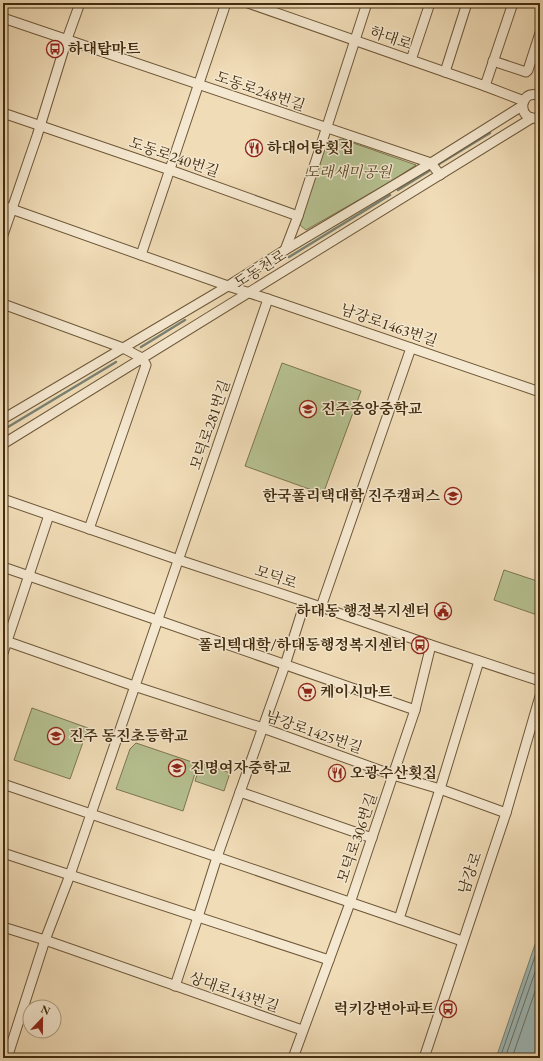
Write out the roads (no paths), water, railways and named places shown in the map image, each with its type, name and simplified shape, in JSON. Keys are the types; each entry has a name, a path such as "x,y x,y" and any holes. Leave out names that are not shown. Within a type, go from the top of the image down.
{"street":[{"path":"3,235 8,207 40,125 80,3"},
{"path":"140,255 226,3"},
{"name":"하대로","path":"248,3 485,86 523,104"},
{"path":"285,250 298,216 367,3"},
{"path":"411,60 430,3"},
{"path":"445,72 467,3"},
{"path":"485,86 513,3"},
{"name":"도동로248번길","path":"3,18 431,163"},
{"path":"494,61 526,72 540,34"},
{"name":"도동천로","path":"3,419 228,286 285,250 431,163 523,104 526,98 532,94 540,95"},
{"path":"523,104 523,111 525,114 536,118"},
{"name":"도동로240번길","path":"3,113 170,170 298,216"},
{"name":"도동천로","path":"3,444 440,175 536,118"},
{"path":"431,163 440,175"},
{"path":"384,191 390,190 394,193 396,198 393,204"},
{"name":"남강로1463번길","path":"8,207 248,293 540,392"},
{"path":"260,266 259,274 263,278 271,279"},
{"name":"모덕로281번길","path":"7,1058 45,940 70,875 268,299"},
{"path":"3,304 123,348 142,358 146,365 89,529"},
{"path":"322,607 411,348"},
{"name":"모덕로","path":"3,499 179,560 540,681"},
{"path":"3,654 5,640 50,515"},
{"path":"3,567 415,710"},
{"name":"상대로143번길","path":"302,1030 175,986 217,857 285,665 305,602"},
{"name":"남강로1425번길","path":"5,640 134,686 263,728 393,775 440,789 506,813"},
{"name":"모덕로306번길","path":"350,903 415,710 431,645"},
{"path":"399,918 479,661"},
{"name":"남강로","path":"424,1058 506,813 540,696"},
{"path":"3,784 350,903 399,918 462,941"},
{"path":"240,792 372,838"},
{"path":"3,853 329,960"},
{"path":"292,1058 350,903"},
{"path":"3,927 45,940 175,986"}],"water":[{"path":"540,930 540,1058 496,1058"}],"waterway":[{"path":"439,164 490,133"},
{"path":"398,190 429,171"},
{"path":"289,257 390,195"},
{"path":"141,347 185,320"},
{"path":"3,430 116,362"}],"place":[{"name":"하대탑마트","path":"55,49"},
{"name":"하대어탕횟집","path":"254,148"},
{"name":"진주중앙중학교","path":"308,409"},
{"name":"한국폴리택대학 진주캠퍼스","path":"453,496"},
{"name":"하대동 행정복지센터","path":"443,611"},
{"name":"폴리텍대학/하대동행정복지센터","path":"420,645"},
{"name":"케이시마트","path":"307,692"},
{"name":"진주 동진초등학교","path":"56,736"},
{"name":"진명여자중학교","path":"177,768"},
{"name":"오광수산횟집","path":"337,773"},
{"name":"럭키강변아파트","path":"448,1009"}],"park label":[{"name":"도래새미공원","path":"348,172"}]}
